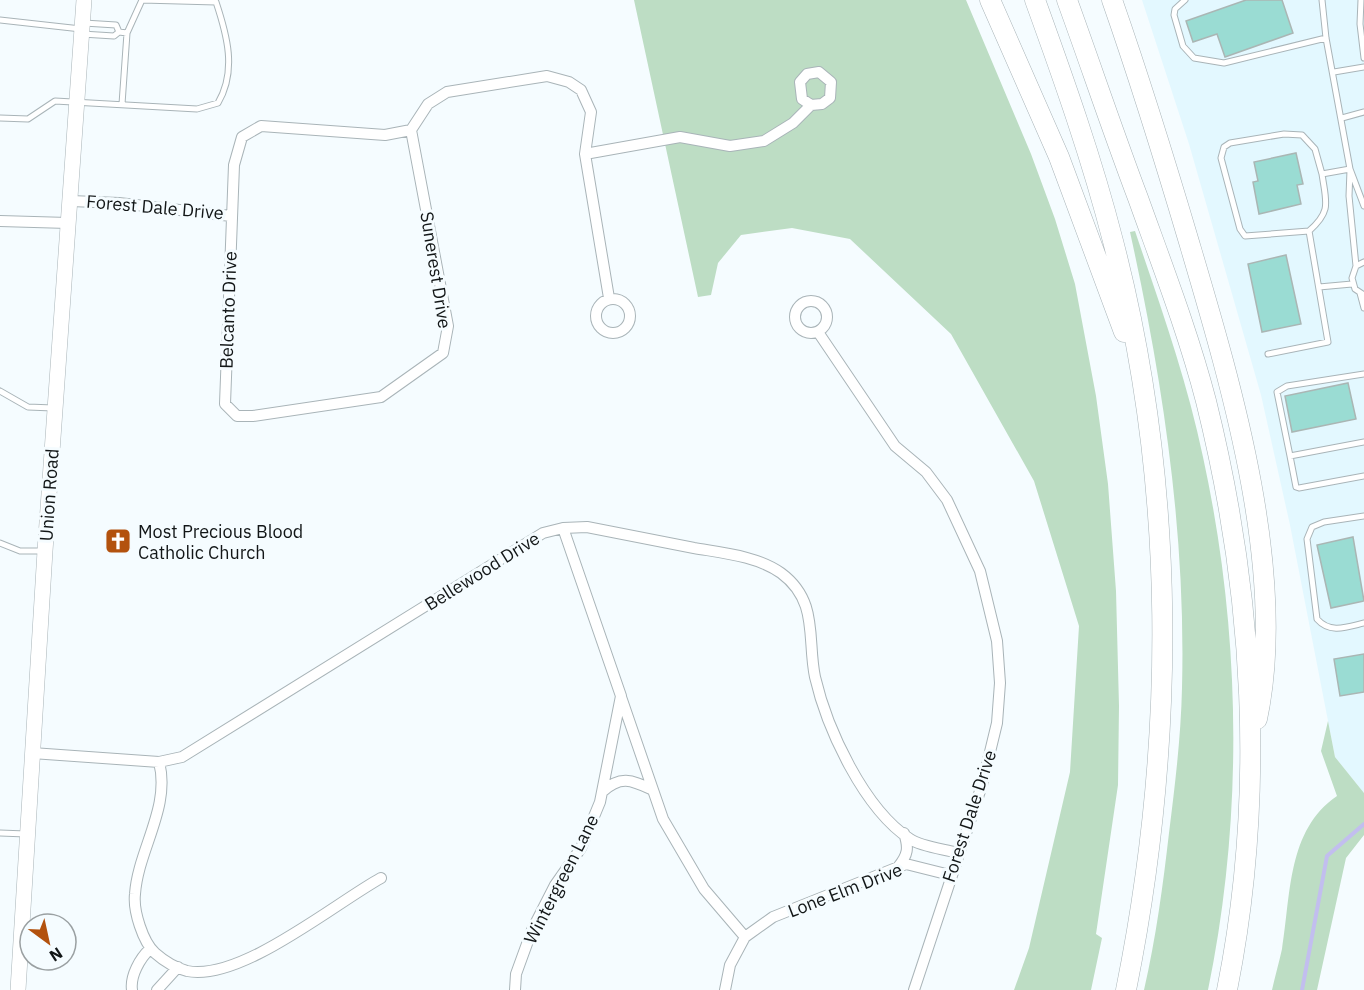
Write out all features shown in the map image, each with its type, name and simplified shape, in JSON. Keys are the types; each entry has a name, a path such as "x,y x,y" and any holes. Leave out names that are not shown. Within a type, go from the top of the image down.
{"highway":[{"path":"990,0 1059,157 1143,383"},
{"path":"1035,0 1098,186 1129,310 1143,383 1159,517 1164,655 1157,788 1149,858 1126,990"},
{"path":"1067,0 1168,283 1205,399 1233,535 1242,603 1252,745"},
{"path":"1114,0 1215,331 1250,485 1268,638 1264,681 1252,745 1244,882 1227,990"}],"main road":[{"name":"Union Road","path":"18,990 45,551 84,0"}],"street":[{"path":"411,129 428,104 447,92 547,76 570,82 581,90 591,112 585,154 609,298"},
{"path":"585,154 680,137 730,146 764,141 793,123 811,105"},
{"name":"Forest Dale Drive","path":"71,201 120,203 231,216 234,165 242,137 261,126 385,135 411,129"},
{"name":"Sunerest Drive","path":"225,404 237,416 252,416 381,397 443,353 448,326 411,129"},
{"name":"Belcanto Drive","path":"225,404 231,216"},
{"path":"0,221 68,223"},
{"name":"Forest Dale Drive","path":"818,332 895,446 926,472 947,500 980,571 990,604 997,641 1000,683 997,723 982,785 950,875 914,990"},
{"name":"Bellewood Drive","path":"32,753 159,762 190,753 543,533 562,528 587,527 751,559 781,573 801,597 808,611 815,676 832,729 859,784 911,840 958,853"},
{"path":"562,528 663,819 704,889 745,937 730,966 726,990"},
{"name":"Wintergreen Lane","path":"515,990 516,974 532,930 555,885 581,848 602,792 621,696"},
{"path":"159,762 163,784 134,896 139,921 150,949 165,961 187,971 211,971 238,964 270,947 381,878"},
{"path":"602,792 619,780 635,782 653,790"},
{"path":"898,867 906,858 908,847 904,833"},
{"name":"Lone Elm Drive","path":"745,937 773,917 906,864 950,875"},
{"path":"132,990 131,983 137,968 150,949"},
{"path":"157,990 178,967"}],"lane":[{"path":"0,118 28,119 45,105 56,101 197,109 218,103 227,88 229,42 216,2 142,0 127,33 122,104"},
{"path":"1185,0 1175,9 1173,15 1183,46 1194,58 1224,63 1326,38"},
{"path":"1322,0 1326,38 1350,169 1349,196 1356,267 1352,284 1362,294 1364,308"},
{"path":"1361,0 1360,24 1364,58"},
{"path":"0,20 82,28 114,36 119,32 127,33"},
{"path":"82,28 116,25 119,32"},
{"path":"1334,72 1364,67"},
{"path":"1342,118 1364,112"},
{"path":"1284,134 1302,135 1315,148 1322,174 1327,209 1325,216 1309,231 1245,236 1240,229 1221,158 1224,147 1230,143 1284,134"},
{"path":"1322,174 1350,169"},
{"path":"1350,169 1364,206"},
{"path":"1268,354 1328,342 1309,231"},
{"path":"1356,267 1364,262"},
{"path":"1319,287 1352,284"},
{"path":"1364,374 1279,389 1296,486 1299,488 1364,476"},
{"path":"0,391 28,407 55,408"},
{"path":"1290,456 1364,442"},
{"path":"1364,516 1324,522 1312,527 1306,539 1317,619 1322,625 1334,630 1364,623"},
{"path":"0,543 20,551 45,551"},
{"path":"0,833 27,834"}],"shaded area":[{"path":"1142,0 1364,0 1364,793 1335,757 1290,525 1261,395 1189,144"}],"green space":[{"path":"634,0 966,0 1031,154 1055,219 1075,284 1096,396 1108,484 1116,591 1119,706 1118,785 1096,934 1102,938 1091,990 1014,990 1029,948 1070,772 1079,626 1034,481 951,334 850,239 792,228 741,235 718,263 711,295 698,297"},
{"path":"1135,231 1197,428 1216,523 1225,589 1231,656 1232,791 1228,858 1220,924 1208,990 1144,990 1159,912 1179,742 1182,630 1180,573 1170,458 1153,345 1130,232"},
{"path":"1328,721 1335,757 1364,793 1364,835 1346,858 1317,990 1272,990 1282,949 1294,865 1300,845 1321,810 1337,796 1321,751"}],"building":[{"path":"1246,0 1282,0 1293,33 1225,57 1217,34 1193,42 1186,21"},
{"path":"1296,153 1303,184 1297,185 1301,204 1259,214 1253,182 1258,181 1254,162"},
{"path":"1286,255 1301,324 1262,332 1248,264"},
{"path":"1348,383 1356,419 1292,432 1285,396"},
{"path":"1353,537 1364,601 1331,608 1317,545"},
{"path":"1364,654 1364,692 1340,696 1334,659"}],"waterway":[{"path":"1302,990 1327,856 1364,824"}],"place":[{"name":"Most Precious Blood Catholic Church","path":"118,541"}]}
